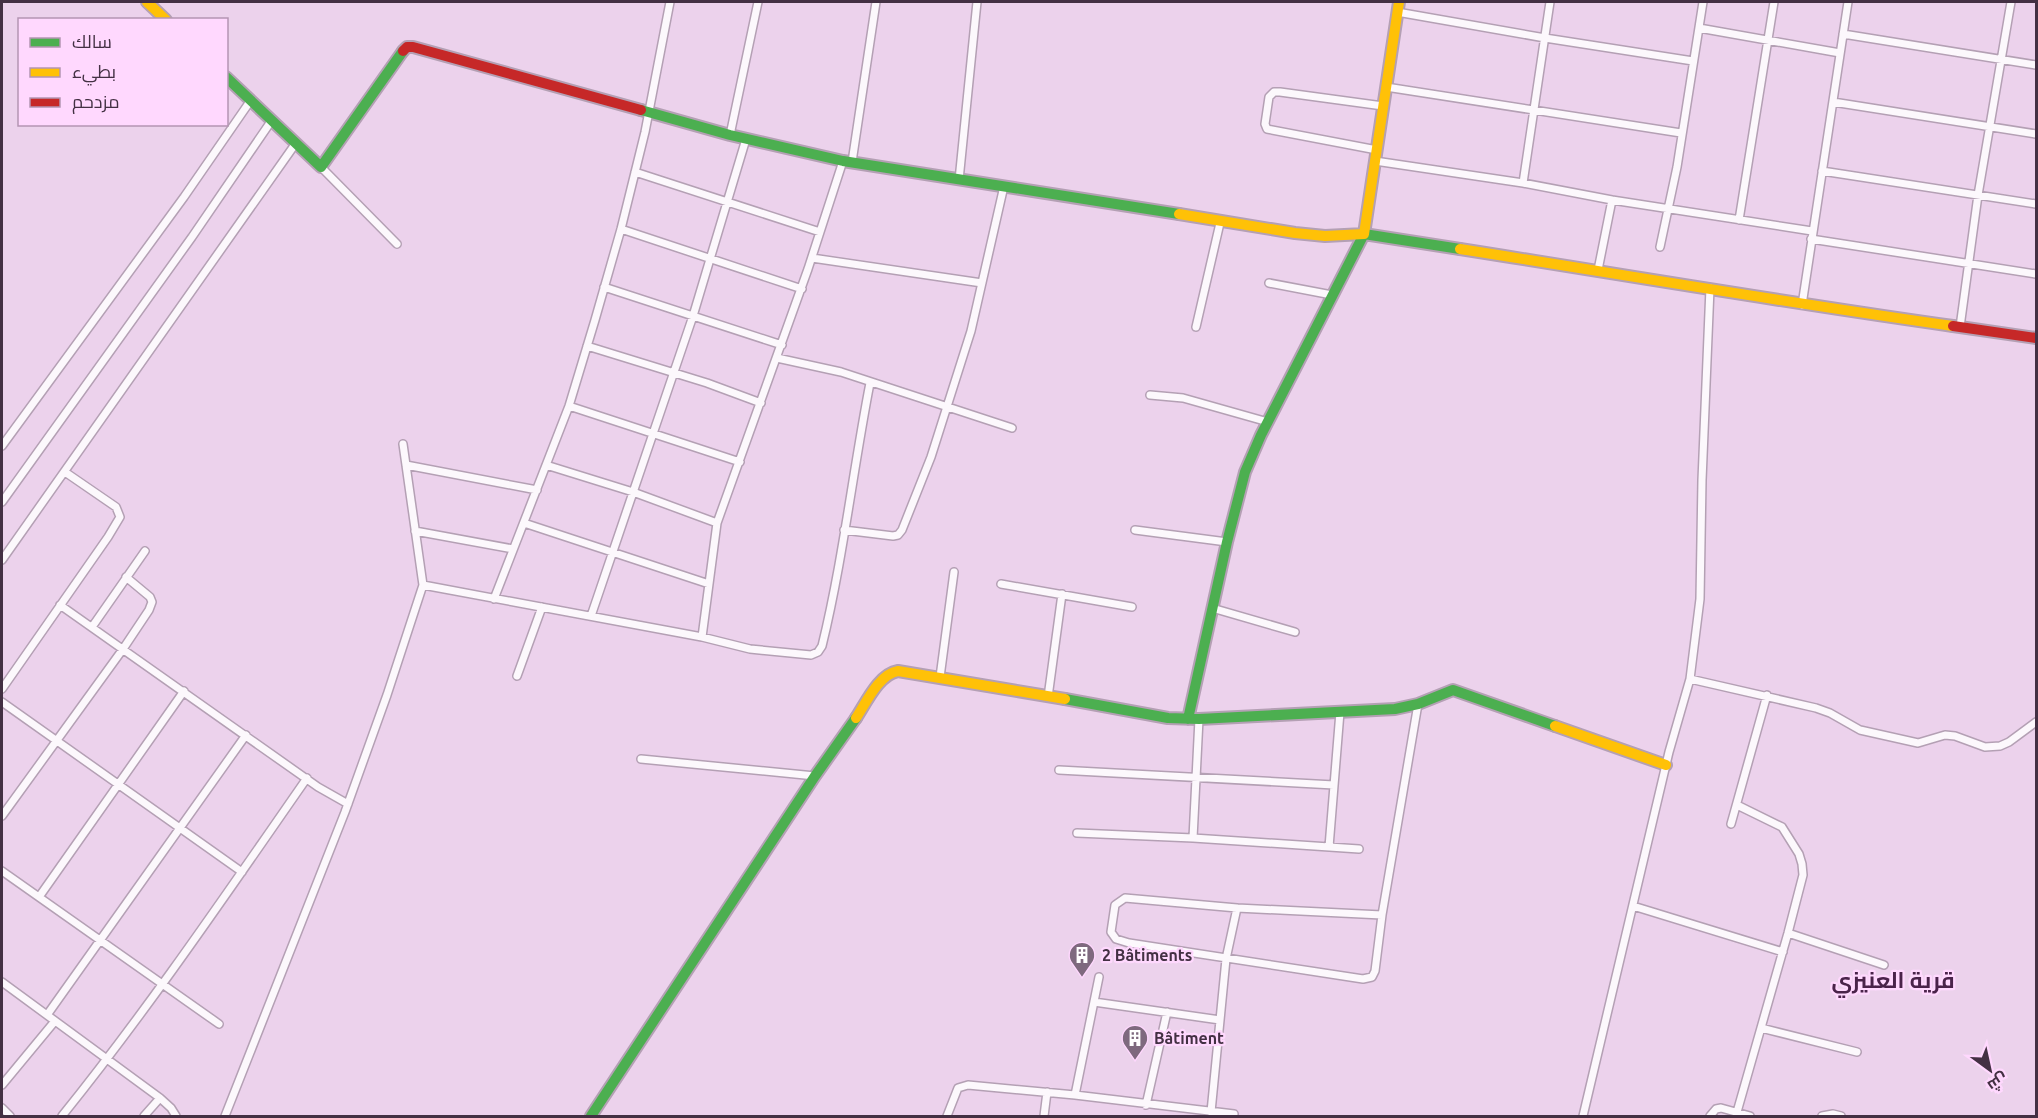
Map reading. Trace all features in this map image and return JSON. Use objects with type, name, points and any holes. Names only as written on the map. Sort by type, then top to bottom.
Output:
[{"type":"street","points":[[147,2],[164,18]]},
{"type":"street","points":[[494,599],[569,406],[587,346],[635,172],[649,113],[670,2]]},
{"type":"street","points":[[730,135],[758,2]]},
{"type":"street","points":[[702,637],[717,523],[847,162],[876,2]]},
{"type":"street","points":[[959,180],[977,2]]},
{"type":"street","points":[[1523,183],[1550,2]]},
{"type":"street","points":[[1660,247],[1703,2]]},
{"type":"street","points":[[1739,220],[1774,2]]},
{"type":"street","points":[[1802,305],[1848,2]]},
{"type":"street","points":[[1960,327],[1978,195],[2011,2]]},
{"type":"street","points":[[1193,838],[1196,778],[1193,719],[1212,608],[1227,542],[1245,472],[1364,234],[1398,7],[1545,38],[1693,61]]},
{"type":"street","points":[[1699,28],[1840,53]]},
{"type":"street","points":[[1843,34],[2037,65]]},
{"type":"street","points":[[321,167],[403,51],[407,47],[413,47],[730,135],[847,162],[1087,199],[1220,223],[1311,236],[1364,234],[1710,288],[1802,305],[2037,338]]},
{"type":"street","points":[[228,79],[321,167],[397,244]]},
{"type":"street","points":[[1386,87],[1681,133]]},
{"type":"street","points":[[1383,106],[1274,92],[1269,97],[1265,124],[1268,129],[1376,155],[1612,200],[1739,220],[1811,235],[2037,274]]},
{"type":"street","points":[[2,446],[251,100]]},
{"type":"street","points":[[1833,102],[2037,134]]},
{"type":"street","points":[[2,502],[192,237],[272,120]]},
{"type":"street","points":[[591,616],[693,316],[746,139]]},
{"type":"street","points":[[2,560],[296,143]]},
{"type":"street","points":[[1822,171],[2037,204]]},
{"type":"street","points":[[635,172],[820,232]]},
{"type":"street","points":[[844,530],[898,535],[902,530],[931,457],[971,331],[1004,186]]},
{"type":"street","points":[[1598,270],[1612,200]]},
{"type":"street","points":[[1196,327],[1220,223]]},
{"type":"street","points":[[621,229],[802,289]]},
{"type":"street","points":[[812,258],[982,283]]},
{"type":"street","points":[[1269,283],[1332,295]]},
{"type":"street","points":[[604,287],[782,345]]},
{"type":"street","points":[[1583,1116],[1666,765],[1690,679],[1700,599],[1702,480],[1710,288]]},
{"type":"street","points":[[587,346],[707,383],[761,403]]},
{"type":"street","points":[[777,358],[841,372],[1012,428]]},
{"type":"street","points":[[423,585],[702,637],[750,650],[811,655],[818,652],[825,635],[870,383]]},
{"type":"street","points":[[1150,395],[1183,399],[1268,422]]},
{"type":"street","points":[[569,406],[740,462]]},
{"type":"street","points":[[225,1116],[348,804],[423,585],[403,444]]},
{"type":"street","points":[[406,465],[537,490]]},
{"type":"street","points":[[546,465],[633,492],[717,523]]},
{"type":"street","points":[[2,689],[120,517],[116,507],[65,472]]},
{"type":"street","points":[[524,523],[709,584]]},
{"type":"street","points":[[1135,530],[1227,542]]},
{"type":"street","points":[[415,531],[513,549]]},
{"type":"street","points":[[92,627],[145,551]]},
{"type":"street","points":[[940,677],[954,572]]},
{"type":"street","points":[[2,816],[149,610],[152,602],[150,597],[126,578]]},
{"type":"street","points":[[1001,584],[1132,607]]},
{"type":"street","points":[[1048,697],[1062,594]]},
{"type":"street","points":[[60,605],[307,778],[348,804]]},
{"type":"street","points":[[517,676],[542,607]]},
{"type":"street","points":[[1212,608],[1295,632]]},
{"type":"street","points":[[591,1116],[815,776],[886,676],[892,672],[940,677],[1168,718],[1193,719],[1395,709],[1418,704],[1453,690],[1666,765]]},
{"type":"street","points":[[1690,679],[1767,695],[1830,713],[1860,730],[1918,742],[1945,735],[1955,736],[1985,747],[2000,746],[2037,722]]},
{"type":"street","points":[[39,897],[184,691]]},
{"type":"street","points":[[1731,824],[1767,695]]},
{"type":"street","points":[[2,702],[242,872]]},
{"type":"street","points":[[1382,915],[1237,908],[1125,898],[1115,904],[1111,932],[1116,939],[1129,943],[1368,979],[1372,977],[1375,972],[1382,915],[1418,704]]},
{"type":"street","points":[[1329,847],[1340,712]]},
{"type":"street","points":[[47,1015],[246,735]]},
{"type":"street","points":[[641,759],[815,776]]},
{"type":"street","points":[[1059,770],[1334,785]]},
{"type":"street","points":[[62,1116],[108,1059],[162,985],[307,778]]},
{"type":"street","points":[[1737,805],[1782,827],[1799,854],[1803,875],[1737,1112]]},
{"type":"street","points":[[1077,833],[1359,849]]},
{"type":"street","points":[[2,871],[219,1024]]},
{"type":"street","points":[[1633,906],[1783,952]]},
{"type":"street","points":[[1211,1112],[1226,959],[1237,908]]},
{"type":"street","points":[[1788,933],[1884,965]]},
{"type":"street","points":[[1075,1095],[1099,977]]},
{"type":"street","points":[[2,982],[160,1098],[176,1116]]},
{"type":"street","points":[[1094,1002],[1220,1020]]},
{"type":"street","points":[[1146,1105],[1167,1012]]},
{"type":"street","points":[[2,1085],[55,1021]]},
{"type":"street","points":[[1761,1028],[1857,1052]]},
{"type":"street","points":[[947,1116],[958,1088],[968,1085],[1234,1114]]},
{"type":"street","points":[[1044,1116],[1047,1092]]},
{"type":"street","points":[[144,1116],[160,1098]]},
{"type":"street","points":[[2,1108],[10,1116]]},
{"type":"street","points":[[1710,1116],[1716,1109],[1750,1116]]},
{"type":"street","points":[[1822,1116],[1833,1114],[1841,1116]]},
{"type":"traffic: fast","points":[[228,79],[321,167],[403,51]]},
{"type":"traffic: fast","points":[[641,110],[730,135],[843,161],[1179,214]]},
{"type":"traffic: fast","points":[[1188,719],[1245,472],[1261,435],[1364,234],[1460,249]]},
{"type":"traffic: fast","points":[[1065,699],[1168,718],[1199,719],[1395,709],[1418,704],[1453,690],[1555,726]]},
{"type":"traffic: fast","points":[[591,1116],[815,776],[856,718]]},
{"type":"traffic: slow","points":[[147,2],[164,18]]},
{"type":"traffic: slow","points":[[1179,214],[1295,233],[1325,236],[1364,234],[1399,2]]},
{"type":"traffic: slow","points":[[1460,249],[1953,326]]},
{"type":"traffic: slow","points":[[856,718],[879,683],[891,673],[898,671],[1065,699]]},
{"type":"traffic: slow","points":[[1555,726],[1666,765]]},
{"type":"traffic: jam","points":[[403,51],[407,47],[413,47],[641,110]]},
{"type":"traffic: jam","points":[[1953,326],[2036,338]]},
{"type":"place","name":"2 Bâtiments","points":[[1082,978]]},
{"type":"place","name":"Bâtiment","points":[[1135,1061]]},
{"type":"district","name":"قرية العنيزي","points":[[1893,980]]}]
